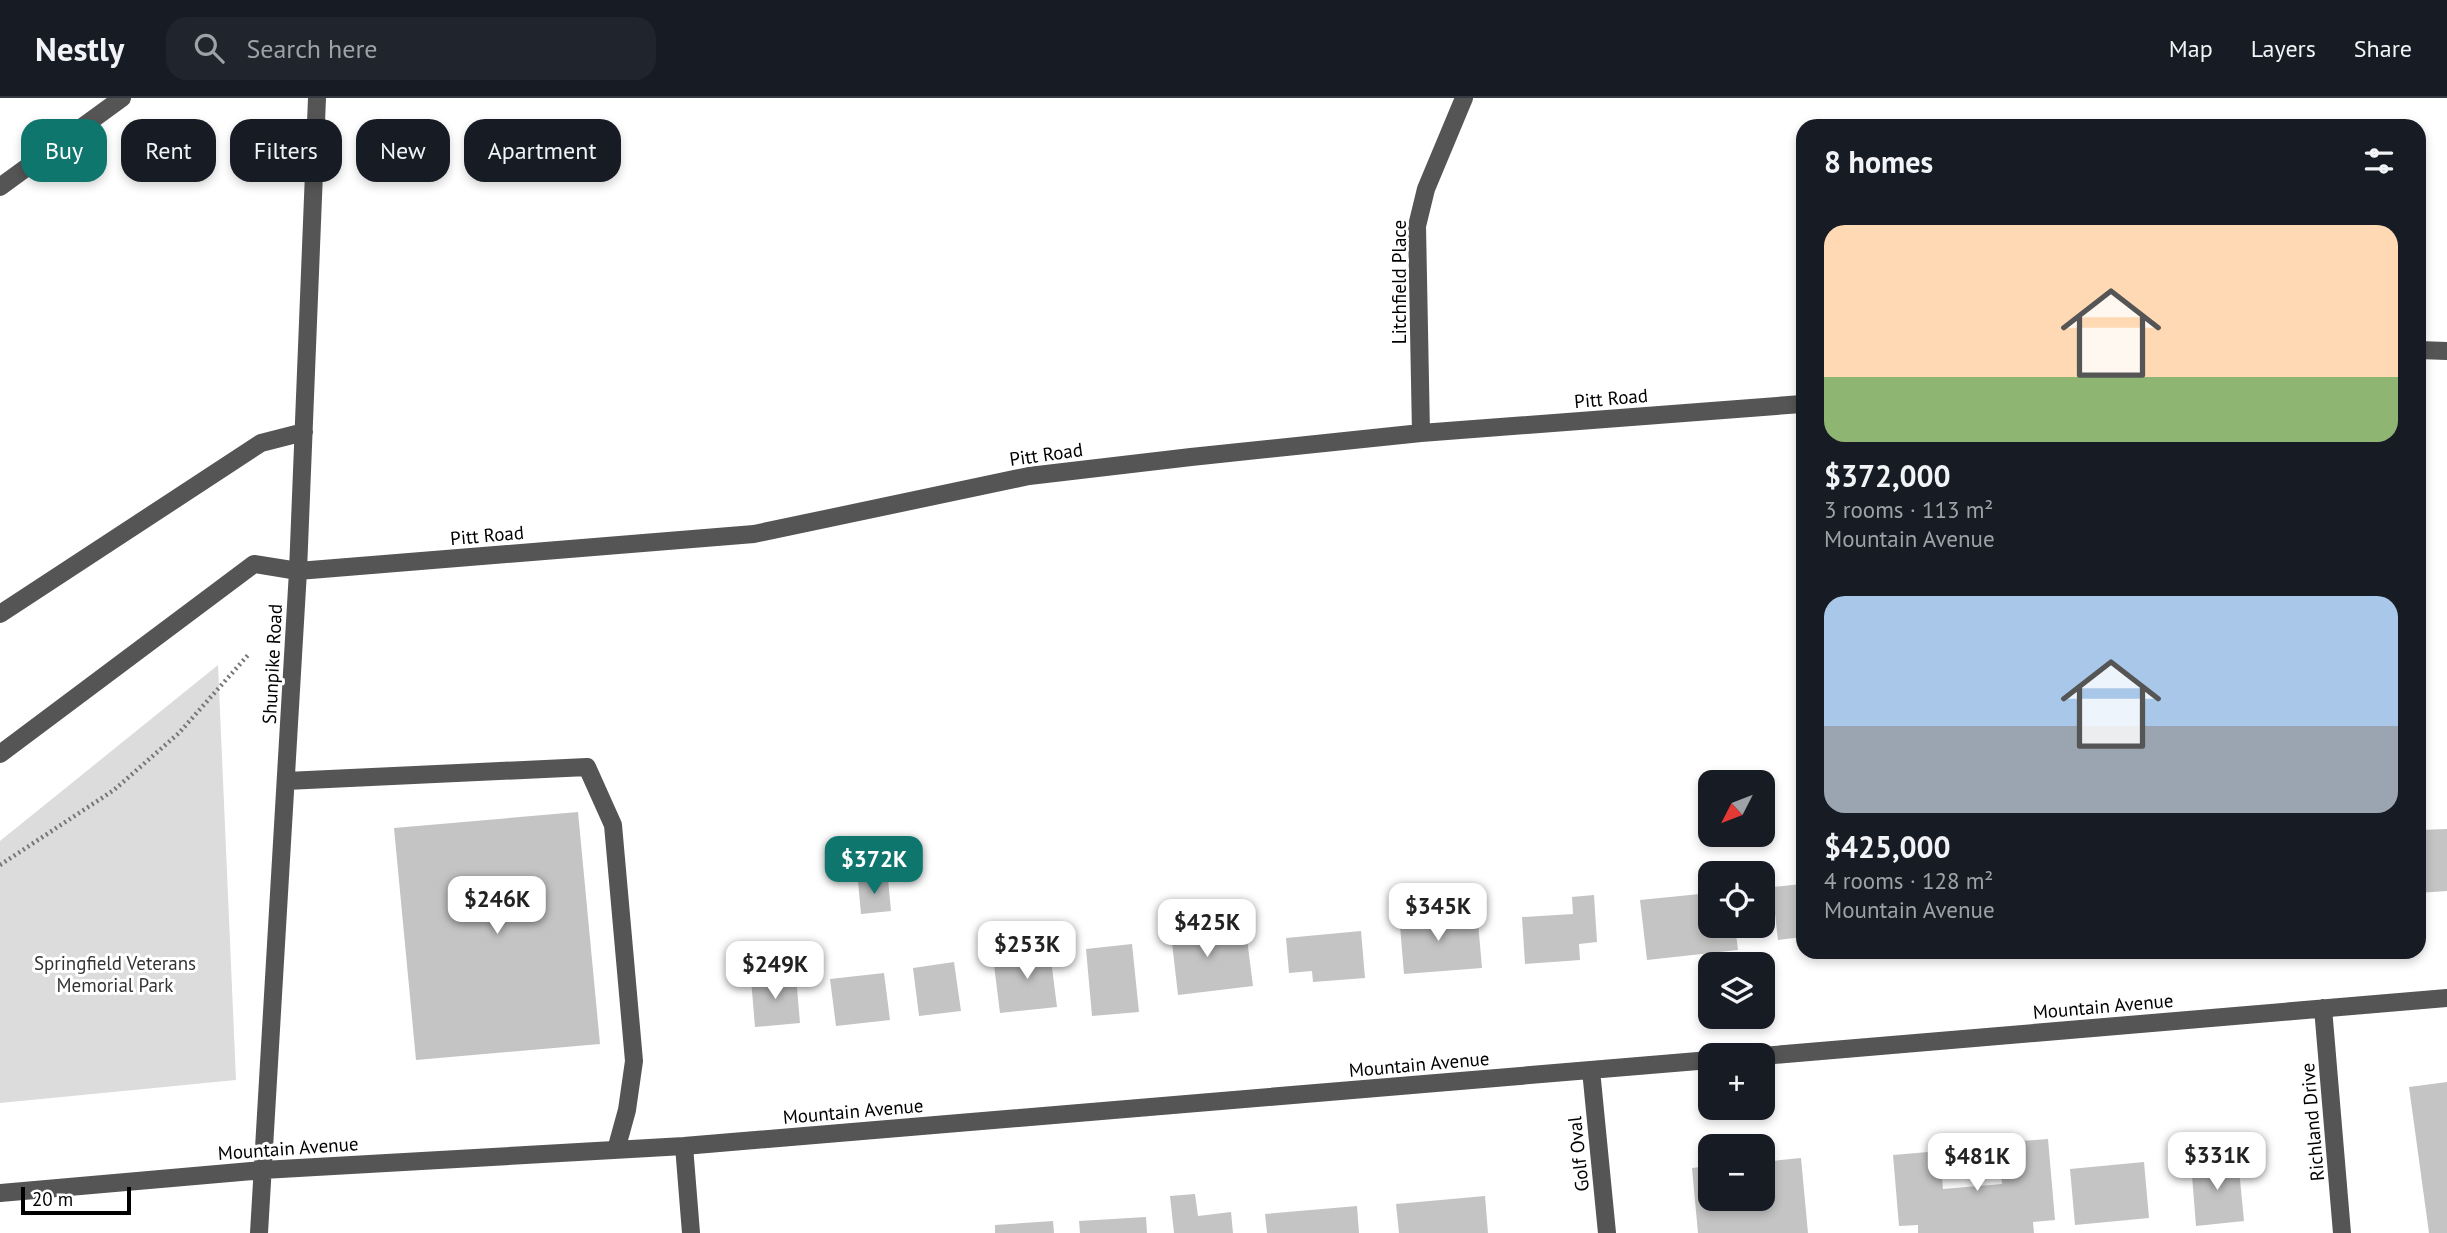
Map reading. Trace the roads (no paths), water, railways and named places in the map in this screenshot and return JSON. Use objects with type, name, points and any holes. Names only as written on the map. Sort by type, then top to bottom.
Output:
[{"type":"street","points":[[0,187],[121,98]]},
{"type":"street","name":"Shunpike Road","points":[[259,1233],[299,571],[317,98]]},
{"type":"street","name":"Litchfield Place","points":[[1421,433],[1417,226],[1426,189],[1464,98]]},
{"type":"street","points":[[2426,350],[2447,351]]},
{"type":"street","name":"Pitt Road","points":[[0,754],[254,564],[299,571],[754,534],[1029,476],[1421,433],[1796,404]]},
{"type":"street","points":[[0,614],[261,443],[304,432]]},
{"type":"street","points":[[286,782],[587,767],[613,825],[634,1061],[616,1150]]},
{"type":"street","name":"Mountain Avenue","points":[[1775,1055],[2447,998]]},
{"type":"street","name":"Richland Drive","points":[[2323,1008],[2342,1233]]},
{"type":"street","name":"Mountain Avenue","points":[[0,1193],[262,1170],[684,1146],[1698,1061]]},
{"type":"street","name":"Golf Oval","points":[[1591,1070],[1607,1233]]},
{"type":"street","points":[[684,1146],[691,1233]]},
{"type":"park label","name":"Springfield Veterans Memorial Park","points":[[115,974]]}]
